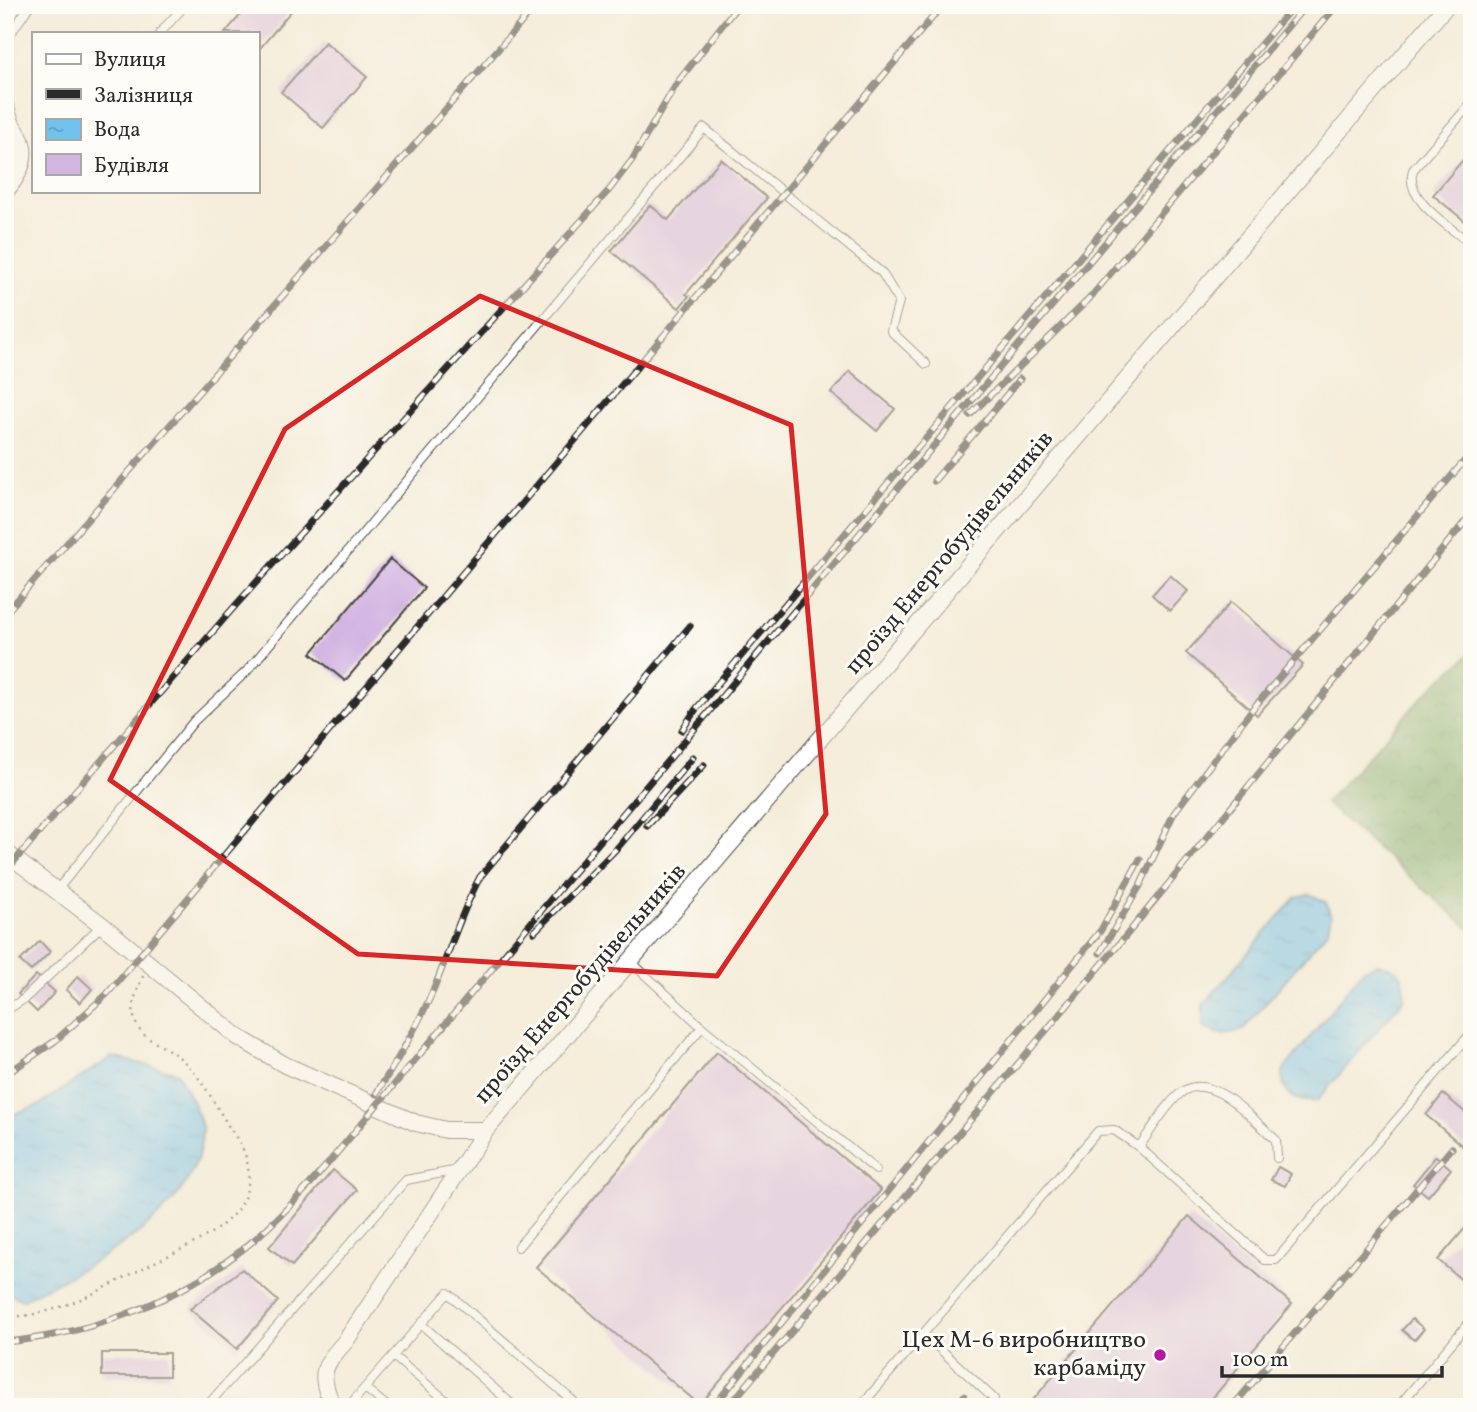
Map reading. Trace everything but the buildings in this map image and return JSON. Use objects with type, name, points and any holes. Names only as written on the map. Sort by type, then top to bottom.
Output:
[{"type":"street","name":"проїзд Енергобудівельників","points":[[333,1407],[323,1376],[325,1363],[345,1342],[486,1130],[1447,5]]},
{"type":"street","points":[[5,117],[19,131],[27,163],[5,192]]},
{"type":"street","name":"проїзд Енергобудівельників","points":[[5,852],[102,925],[238,1037],[285,1065],[416,1123],[446,1130],[486,1130]]},
{"type":"lane","points":[[5,42],[30,5]]},
{"type":"lane","points":[[161,32],[185,5]]},
{"type":"lane","points":[[5,94],[19,131]]},
{"type":"lane","points":[[1472,102],[1413,170],[1410,180],[1412,190],[1421,201],[1472,245]]},
{"type":"lane","points":[[57,890],[194,721],[247,671],[704,128],[882,273],[899,301],[891,331],[926,364]]},
{"type":"lane","points":[[5,1011],[24,999],[102,925]]},
{"type":"lane","points":[[631,962],[702,1027],[876,1170]]},
{"type":"lane","points":[[518,1247],[702,1027]]},
{"type":"lane","points":[[860,1407],[1098,1131],[1114,1130],[1139,1147],[1265,1260],[1276,1260],[1472,1032]]},
{"type":"lane","points":[[1139,1147],[1182,1092],[1198,1086],[1216,1089],[1276,1140],[1277,1157]]},
{"type":"lane","points":[[206,1407],[406,1180],[457,1171]]},
{"type":"lane","points":[[348,1407],[448,1293],[580,1407]]},
{"type":"lane","points":[[1398,1407],[1472,1319]]},
{"type":"lane","points":[[421,1324],[515,1407]]},
{"type":"lane","points":[[924,1334],[995,1399],[993,1407]]},
{"type":"lane","points":[[393,1356],[454,1407]]},
{"type":"lane","points":[[365,1388],[388,1407]]},
{"type":"path","points":[[5,1317],[29,1317],[75,1302],[211,1235],[233,1217],[247,1194],[245,1153],[195,1072],[177,1055],[142,1035],[134,1017],[134,998],[148,963]]},
{"type":"highlighted area","points":[[480,296],[791,425],[826,814],[717,976],[358,954],[110,780],[285,429]]},
{"type":"green space","points":[[1472,652],[1472,931],[1325,803],[1424,695]]},
{"type":"water","points":[[1309,894],[1326,902],[1331,916],[1328,930],[1243,1030],[1222,1034],[1203,1026],[1203,1005],[1296,897]]},
{"type":"water","points":[[1377,964],[1397,970],[1403,978],[1404,999],[1317,1101],[1302,1100],[1291,1095],[1284,1086],[1283,1071],[1364,969]]},
{"type":"water","points":[[112,1057],[177,1072],[201,1125],[197,1161],[182,1188],[161,1213],[136,1235],[107,1254],[22,1300],[5,1291],[5,1117],[37,1106]]},
{"type":"railway","points":[[5,872],[235,606],[610,189],[632,160],[677,83],[738,5]]},
{"type":"railway","points":[[5,1075],[55,1041],[107,994],[943,5]]},
{"type":"railway","points":[[5,1342],[39,1338],[105,1322],[169,1296],[227,1261],[287,1209],[1306,5]]},
{"type":"railway","points":[[970,415],[1089,299],[1337,5]]},
{"type":"railway","points":[[682,730],[696,709],[1289,11]]},
{"type":"railway","points":[[5,614],[527,16]]},
{"type":"railway","points":[[934,481],[1020,379]]},
{"type":"railway","points":[[1100,953],[1140,886],[1174,813],[1250,712],[1472,452]]},
{"type":"railway","points":[[728,1407],[1120,943],[1472,513]]},
{"type":"railway","points":[[376,1094],[427,1004],[466,905],[480,877],[690,626]]},
{"type":"railway","points":[[534,932],[619,846],[693,757]]},
{"type":"railway","points":[[647,826],[704,765]]},
{"type":"railway","points":[[713,1407],[1101,930],[1140,859]]},
{"type":"railway","points":[[1232,1407],[1452,1148]]},
{"type":"railway","points":[[955,1407],[964,1396]]},
{"type":"railway","points":[[5,1406],[13,1407]]},
{"type":"place","name":"Цех М-6 виробництво карбаміду","points":[[1160,1355]]}]
